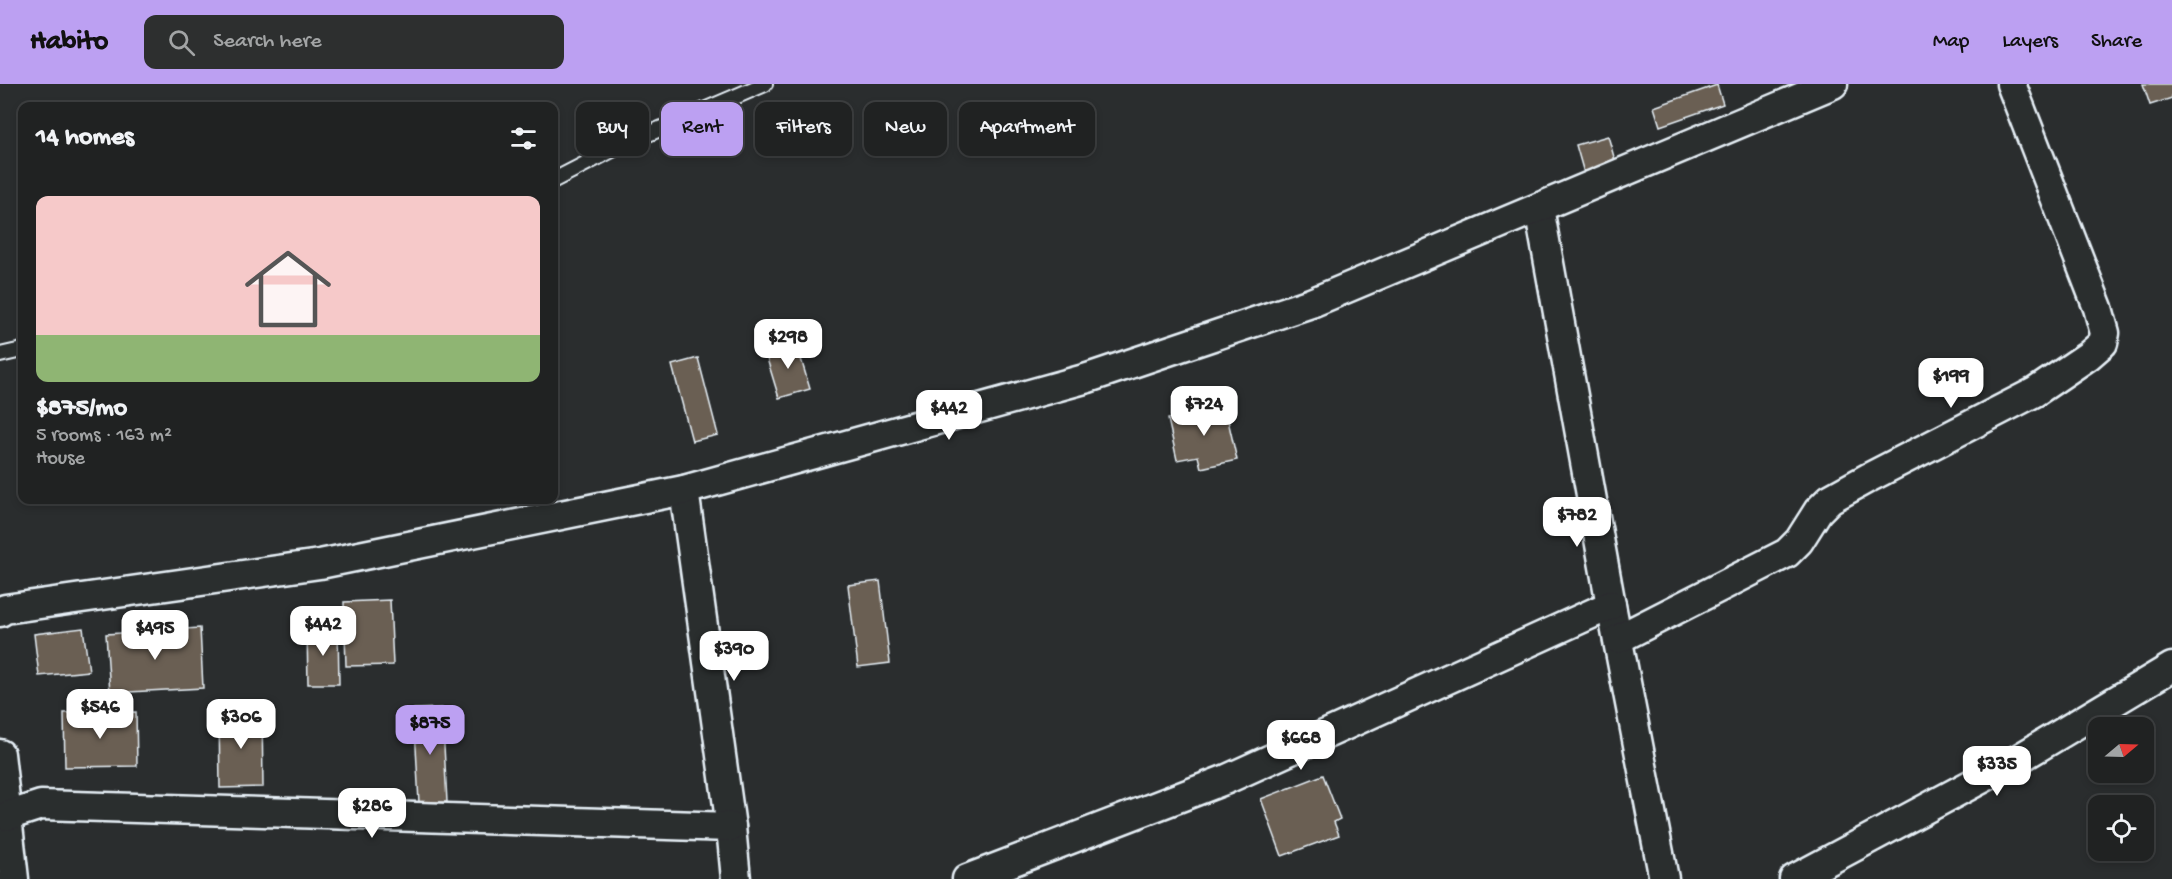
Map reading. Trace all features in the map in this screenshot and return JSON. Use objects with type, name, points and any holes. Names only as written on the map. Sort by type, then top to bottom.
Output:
[{"type":"street","points":[[0,612],[5,609],[320,564],[684,490],[1100,374],[1311,303],[1833,84]]},
{"type":"street","points":[[1618,639],[1787,553],[1799,541],[1818,511],[1830,499],[2035,392],[2103,343],[2105,333],[2098,308],[2011,84]]},
{"type":"street","points":[[1539,208],[1611,605],[1664,879]]},
{"type":"street","points":[[684,490],[731,827],[736,879]]},
{"type":"street","points":[[968,879],[1227,779],[1611,605]]},
{"type":"street","points":[[1794,879],[2015,761],[2172,667]]},
{"type":"street","points":[[0,754],[14,879]]},
{"type":"street","points":[[7,816],[41,804],[731,827]]},
{"type":"lane","points":[[558,178],[620,146],[765,84]]},
{"type":"lane","points":[[0,355],[18,351]]},
{"type":"building","points":[[2143,84],[2172,84],[2172,98],[2150,105]]},
{"type":"building","points":[[1717,85],[1723,104],[1660,126],[1654,107]]},
{"type":"building","points":[[1608,136],[1616,164],[1584,173],[1576,145]]},
{"type":"building","points":[[796,342],[810,389],[779,398],[765,352]]},
{"type":"building","points":[[698,358],[718,435],[692,441],[672,365]]},
{"type":"building","points":[[1225,407],[1237,460],[1201,468],[1198,456],[1177,460],[1168,419]]},
{"type":"building","points":[[880,581],[890,663],[858,667],[848,585]]},
{"type":"building","points":[[390,600],[393,665],[346,666],[344,602]]},
{"type":"building","points":[[83,628],[89,671],[39,676],[34,634]]},
{"type":"building","points":[[200,628],[203,688],[110,693],[106,634]]},
{"type":"building","points":[[338,629],[339,684],[308,684],[307,630]]},
{"type":"building","points":[[442,708],[447,802],[419,803],[414,709]]},
{"type":"building","points":[[136,712],[137,766],[65,767],[64,713]]},
{"type":"building","points":[[219,712],[262,712],[263,787],[220,788]]},
{"type":"building","points":[[1323,775],[1340,819],[1334,822],[1339,835],[1282,856],[1261,799]]}]
